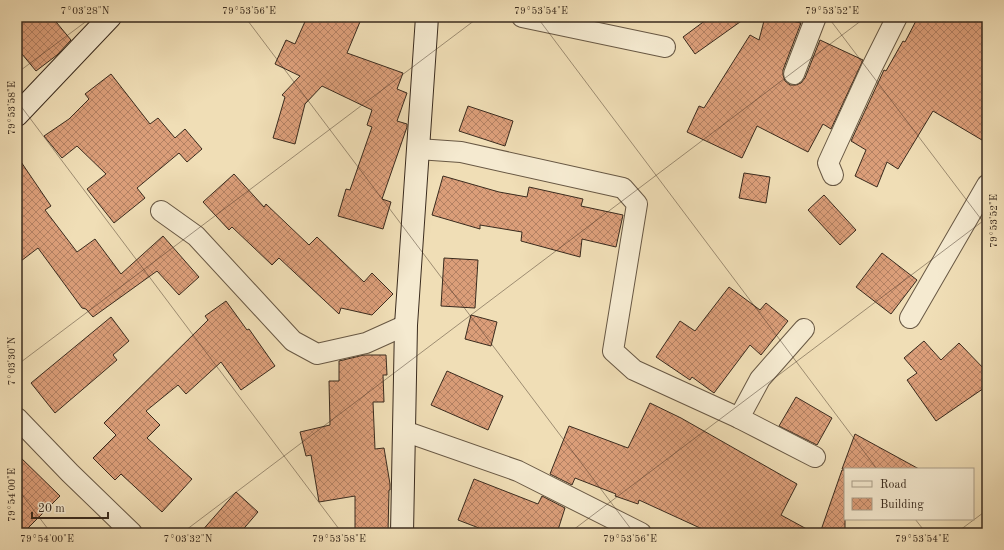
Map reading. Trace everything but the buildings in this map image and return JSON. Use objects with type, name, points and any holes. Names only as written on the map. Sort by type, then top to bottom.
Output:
[{"type":"street","points":[[17,115],[110,17]]},
{"type":"street","points":[[402,533],[406,326],[427,17]]},
{"type":"street","points":[[522,17],[558,21],[665,47]]},
{"type":"street","points":[[794,74],[816,17]]},
{"type":"street","points":[[833,176],[828,163],[872,66],[897,17]]},
{"type":"street","points":[[418,149],[461,152],[624,188],[637,204],[612,351],[634,370],[739,418],[815,457]]},
{"type":"street","points":[[910,318],[987,185]]},
{"type":"street","points":[[161,211],[196,236],[293,341],[317,354],[366,343],[406,326]]},
{"type":"street","points":[[739,418],[760,379],[804,328]]},
{"type":"street","points":[[17,418],[70,473],[132,533]]},
{"type":"street","points":[[404,431],[518,471],[641,533]]}]
